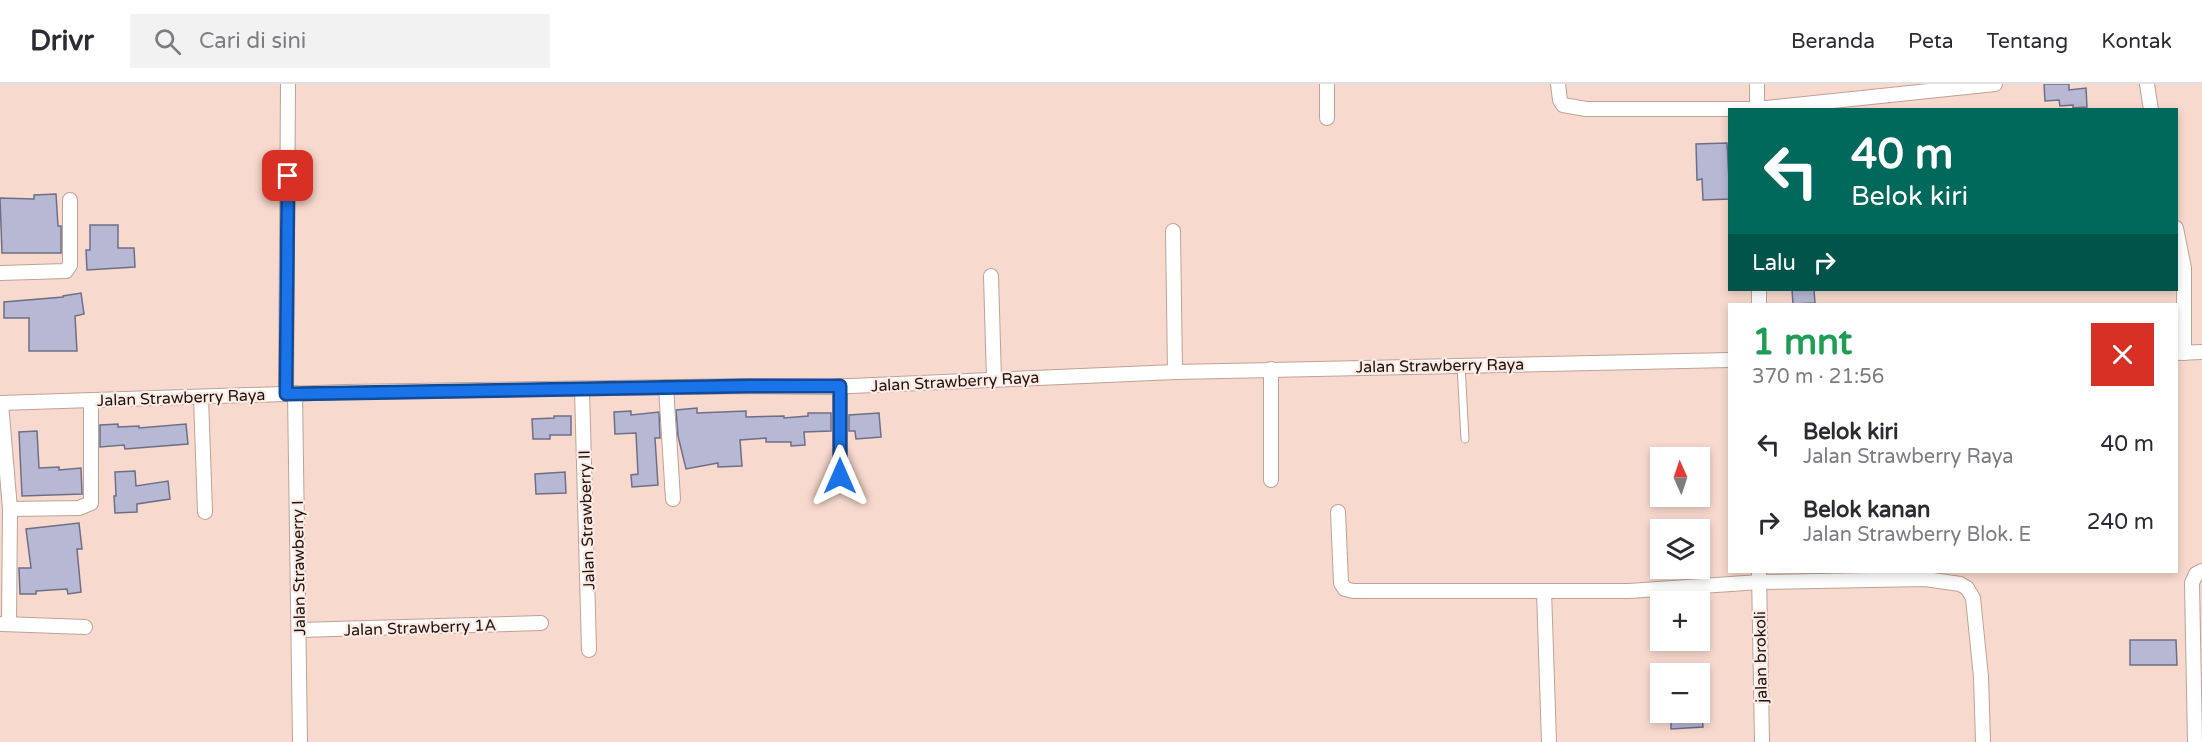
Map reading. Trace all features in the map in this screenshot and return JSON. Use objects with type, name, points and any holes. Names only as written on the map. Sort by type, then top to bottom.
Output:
[{"type":"street","name":"Jalan Strawberry I","points":[[288,84],[291,393],[299,630],[300,742]]},
{"type":"street","points":[[1327,84],[1328,118]]},
{"type":"street","points":[[1558,84],[1560,100],[1563,105],[1571,108],[1728,109]]},
{"type":"street","points":[[1757,84],[1757,108]]},
{"type":"street","points":[[1767,108],[1995,84]]},
{"type":"street","points":[[2147,84],[2151,108]]},
{"type":"street","points":[[0,273],[66,271],[70,266],[70,200]]},
{"type":"street","points":[[1173,231],[1175,372]]},
{"type":"street","points":[[2178,238],[2184,268],[2180,353],[2202,352]]},
{"type":"street","points":[[992,276],[994,380]]},
{"type":"street","name":"Jalan Strawberry Raya","points":[[0,403],[291,393],[840,386],[1271,369],[1728,360]]},
{"type":"street","points":[[1271,369],[1272,480]]},
{"type":"street","points":[[840,386],[840,476]]},
{"type":"street","points":[[666,387],[673,499]]},
{"type":"street","name":"Jalan Strawberry II","points":[[582,389],[589,650]]},
{"type":"street","points":[[201,397],[205,512]]},
{"type":"street","points":[[10,509],[79,507],[91,503],[91,400]]},
{"type":"street","points":[[0,403],[10,509],[4,624],[85,627]]},
{"type":"street","points":[[1338,512],[1341,583],[1345,589],[1353,591],[1629,591],[1759,577],[1946,580],[1967,588],[1973,598],[1981,677],[1983,742]]},
{"type":"street","points":[[2194,742],[2192,583],[2196,574],[2202,571]]},
{"type":"street","name":"jalan brokoli","points":[[1759,577],[1762,742]]},
{"type":"street","points":[[1544,591],[1549,742]]},
{"type":"street","name":"Jalan Strawberry 1A","points":[[299,630],[541,624]]},
{"type":"lane","points":[[1461,365],[1465,439]]},
{"type":"building","points":[[2044,84],[2069,84],[2069,90],[2086,88],[2087,107],[2060,106],[2059,100],[2045,101]]},
{"type":"building","points":[[1727,143],[1728,199],[1703,200],[1702,179],[1697,180],[1696,144]]},
{"type":"building","points":[[56,194],[58,226],[61,226],[61,253],[2,253],[0,198],[34,199],[34,195]]},
{"type":"building","points":[[90,225],[118,225],[118,248],[134,248],[135,267],[87,270],[86,250],[90,250]]},
{"type":"building","points":[[1792,291],[1814,291],[1815,303],[1793,303]]},
{"type":"building","points":[[81,293],[84,314],[75,316],[77,351],[29,351],[29,318],[4,318],[4,302],[63,297]]},
{"type":"building","points":[[697,408],[697,413],[746,411],[746,417],[784,416],[784,418],[808,416],[808,413],[831,413],[831,431],[804,432],[805,445],[791,446],[791,442],[766,442],[766,438],[740,440],[742,466],[718,467],[718,463],[686,469],[678,436],[676,410]]},
{"type":"building","points":[[631,411],[631,415],[659,412],[660,438],[655,438],[658,485],[632,487],[631,475],[638,474],[636,433],[615,434],[614,412]]},
{"type":"building","points":[[879,413],[881,437],[856,439],[855,431],[849,431],[849,415]]},
{"type":"building","points":[[554,416],[571,416],[571,435],[550,435],[550,439],[533,439],[532,419],[554,418]]},
{"type":"building","points":[[118,424],[118,427],[139,426],[139,428],[186,424],[188,444],[125,449],[124,445],[100,447],[100,425]]},
{"type":"building","points":[[37,431],[39,468],[59,467],[59,470],[81,468],[82,494],[22,496],[19,432]]},
{"type":"building","points":[[135,471],[136,486],[168,481],[170,499],[137,504],[137,512],[115,513],[115,472]]},
{"type":"building","points":[[565,472],[566,493],[536,494],[535,474]]},
{"type":"building","points":[[79,523],[82,549],[77,549],[81,592],[68,594],[67,589],[20,594],[19,568],[31,568],[26,529]]},
{"type":"building","points":[[2130,640],[2176,640],[2177,665],[2130,665]]},
{"type":"building","points":[[1671,723],[1703,723],[1703,727],[1671,729]]},
{"type":"route","points":[[288,176],[286,394],[840,386],[840,476]]}]
